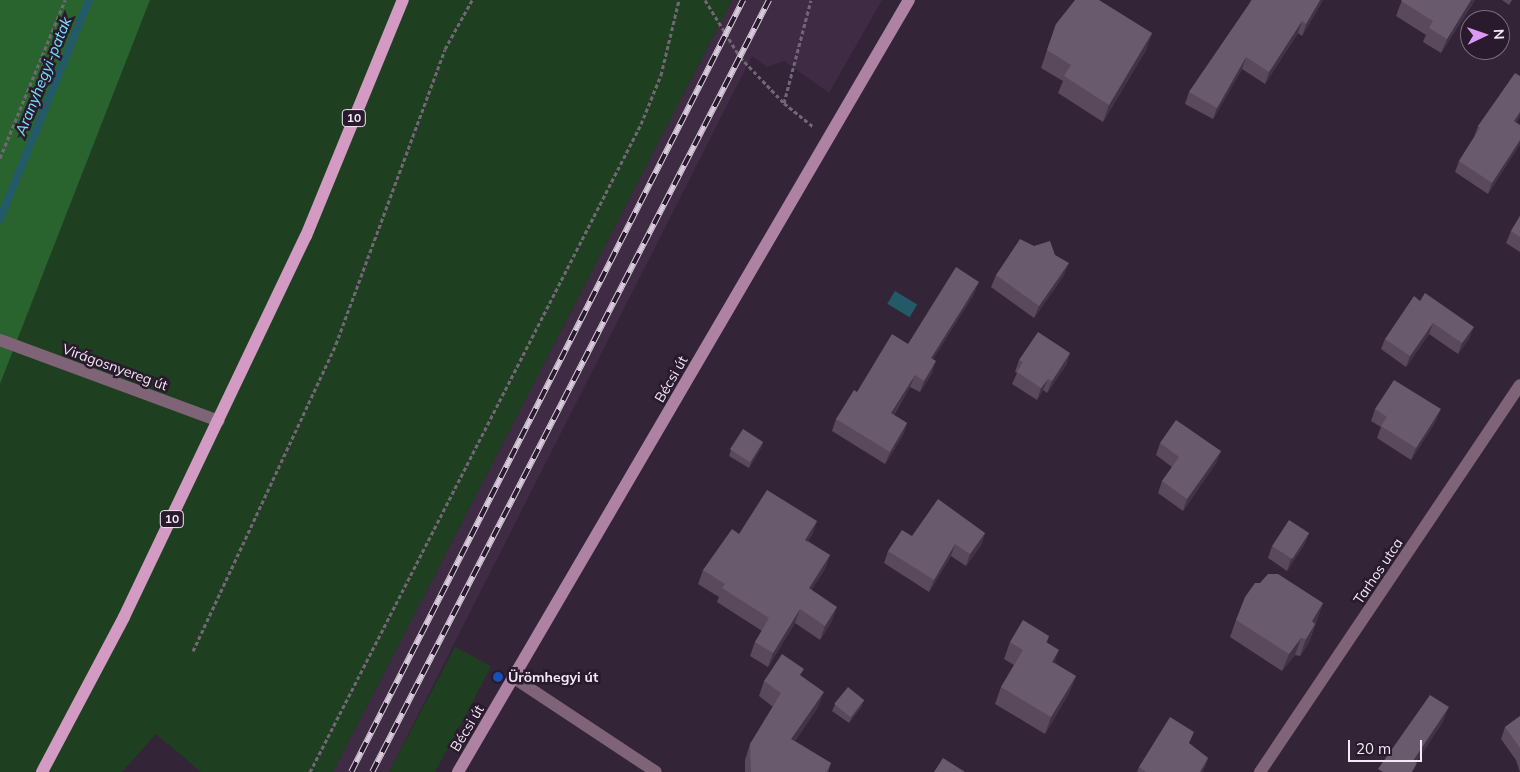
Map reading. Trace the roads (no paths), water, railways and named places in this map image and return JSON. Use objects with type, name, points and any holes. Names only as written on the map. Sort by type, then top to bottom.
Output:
[{"type":"main road","name":"10","points":[[42,772],[124,616],[306,236],[403,0]]},
{"type":"street","name":"Bécsi út","points":[[458,772],[909,0]]},
{"type":"street","name":"Virágosnyereg út","points":[[2,341],[219,421]]},
{"type":"street","name":"Tarhos utca","points":[[1260,772],[1520,385]]},
{"type":"street","points":[[514,678],[656,772]]},
{"type":"water","points":[[895,291],[917,304],[910,317],[887,304]]},
{"type":"waterway","name":"Aranyhegyi-patak","points":[[0,219],[89,0]]},
{"type":"railway","points":[[351,772],[743,0]]},
{"type":"railway","points":[[372,772],[769,0]]},
{"type":"place","name":"Ürömhegyi út","points":[[498,677]]}]
